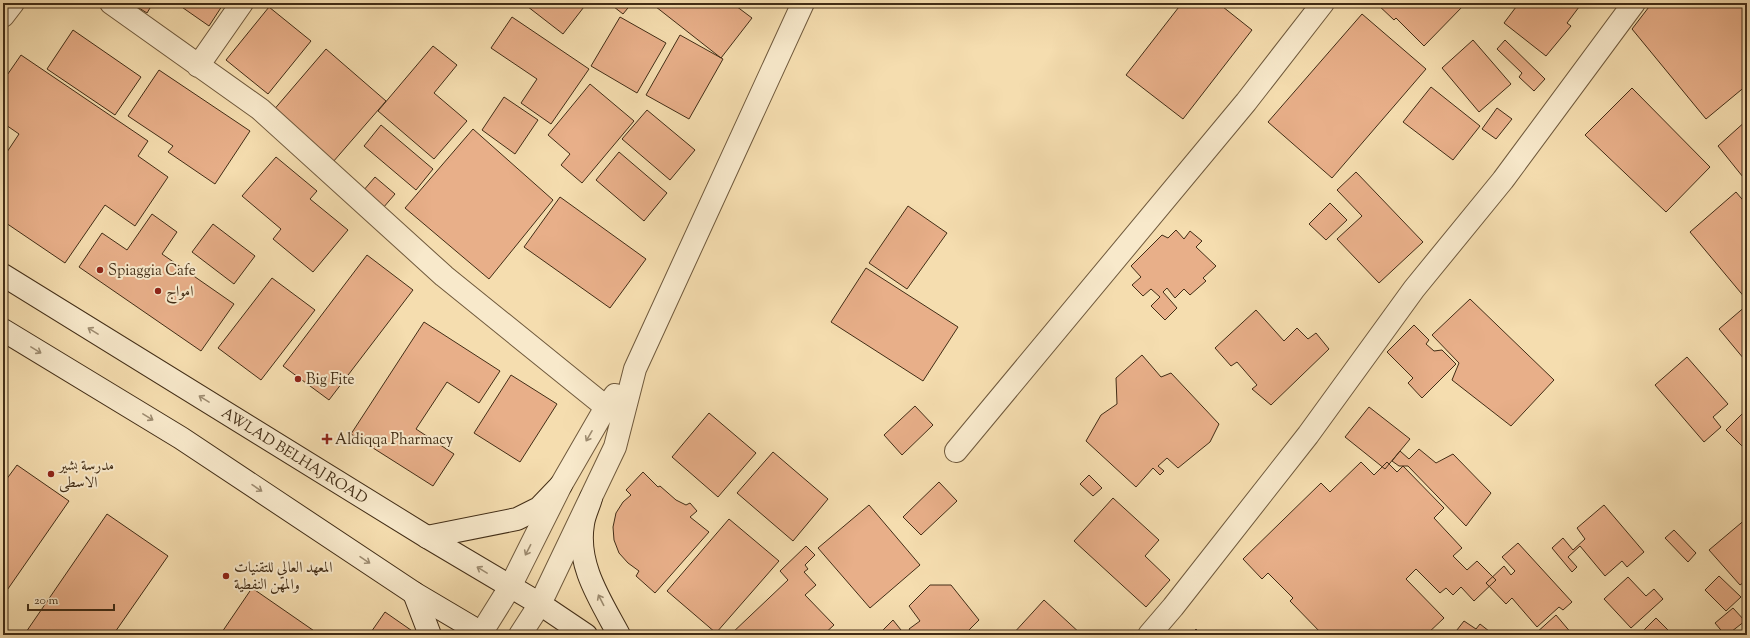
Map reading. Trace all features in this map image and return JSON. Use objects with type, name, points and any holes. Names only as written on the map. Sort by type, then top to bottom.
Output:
[{"type":"street","points":[[3,16],[13,3]]},
{"type":"street","points":[[110,3],[260,109],[444,276],[606,407]]},
{"type":"street","points":[[198,66],[242,3]]},
{"type":"street","points":[[520,635],[540,604],[615,447],[635,369],[803,3]]},
{"type":"street","points":[[956,451],[1246,102],[1322,3]]},
{"type":"street","points":[[1149,635],[1173,607],[1308,435],[1414,289],[1504,180],[1634,3]]},
{"type":"street","name":"AWLAD BELHAJ ROAD","points":[[3,276],[426,536],[540,604],[586,635]]},
{"type":"street","points":[[3,330],[181,438],[414,593],[482,634],[510,587],[561,485],[606,407],[635,369]]},
{"type":"street","points":[[426,536],[517,519],[539,508],[561,485]]},
{"type":"street","points":[[591,498],[583,525],[584,562],[590,579],[619,635]]},
{"type":"street","points":[[414,593],[430,635]]},
{"type":"building","points":[[131,3],[153,3],[147,13]]},
{"type":"building","points":[[176,3],[224,3],[209,26]]},
{"type":"building","points":[[523,3],[587,3],[563,34]]},
{"type":"building","points":[[609,3],[632,3],[623,14]]},
{"type":"building","points":[[651,3],[732,3],[752,18],[721,58]]},
{"type":"building","points":[[1182,3],[1218,3],[1252,30],[1183,119],[1126,75]]},
{"type":"building","points":[[1376,3],[1463,3],[1464,5],[1424,46],[1396,18],[1394,20]]},
{"type":"building","points":[[1519,3],[1582,3],[1567,23],[1571,26],[1546,56],[1504,23]]},
{"type":"building","points":[[1652,3],[1747,3],[1747,85],[1706,119],[1632,29]]},
{"type":"building","points":[[269,7],[311,41],[268,94],[226,60]]},
{"type":"building","points":[[1362,14],[1426,69],[1332,178],[1268,122]]},
{"type":"building","points":[[512,17],[589,69],[551,124],[521,103],[537,79],[491,48]]},
{"type":"building","points":[[620,17],[666,43],[637,93],[591,66]]},
{"type":"building","points":[[73,30],[141,77],[115,115],[47,69]]},
{"type":"building","points":[[680,35],[723,59],[689,119],[646,95]]},
{"type":"building","points":[[1473,40],[1511,84],[1479,112],[1442,68]]},
{"type":"building","points":[[1505,40],[1545,79],[1534,91],[1519,77],[1522,73],[1497,49]]},
{"type":"building","points":[[433,46],[457,65],[434,93],[467,121],[434,159],[378,111]]},
{"type":"building","points":[[326,49],[386,101],[326,170],[266,119]]},
{"type":"building","points":[[21,55],[148,141],[138,156],[168,177],[135,226],[105,205],[65,263],[3,221],[3,158],[19,134],[3,123],[3,81]]},
{"type":"building","points":[[159,70],[250,131],[215,184],[168,152],[173,146],[128,116]]},
{"type":"building","points":[[590,84],[634,121],[582,183],[561,165],[570,154],[548,135]]},
{"type":"building","points":[[1431,87],[1480,126],[1453,160],[1403,122]]},
{"type":"building","points":[[1632,88],[1710,167],[1666,212],[1585,135]]},
{"type":"building","points":[[504,97],[538,120],[515,154],[482,130]]},
{"type":"building","points":[[1497,108],[1512,119],[1496,139],[1482,129]]},
{"type":"building","points":[[647,110],[695,150],[670,180],[622,139]]},
{"type":"building","points":[[1747,120],[1747,182],[1718,146]]},
{"type":"building","points":[[381,125],[433,169],[416,190],[364,146]]},
{"type":"building","points":[[473,129],[553,200],[489,279],[405,208]]},
{"type":"building","points":[[619,152],[667,193],[644,221],[596,180]]},
{"type":"building","points":[[276,157],[317,191],[310,199],[348,230],[313,272],[273,239],[281,229],[242,196]]},
{"type":"building","points":[[1356,172],[1423,242],[1379,283],[1337,239],[1362,216],[1337,190]]},
{"type":"building","points":[[375,177],[395,194],[377,215],[357,198]]},
{"type":"building","points":[[1736,192],[1747,205],[1746,299],[1690,232]]},
{"type":"building","points":[[560,197],[646,259],[610,308],[524,247]]},
{"type":"building","points":[[1330,203],[1347,220],[1326,240],[1309,224]]},
{"type":"building","points":[[908,206],[947,233],[907,289],[869,263]]},
{"type":"building","points":[[152,214],[177,232],[162,254],[234,304],[201,351],[79,267],[102,233],[127,250]]},
{"type":"building","points":[[213,224],[255,256],[234,284],[192,252]]},
{"type":"building","points":[[1176,230],[1184,239],[1190,231],[1202,241],[1196,247],[1216,266],[1203,278],[1206,281],[1190,295],[1184,289],[1175,298],[1167,288],[1163,292],[1177,308],[1165,320],[1151,306],[1160,297],[1151,289],[1143,296],[1132,285],[1141,277],[1131,266],[1162,235],[1168,238]]},
{"type":"building","points":[[367,255],[413,290],[329,400],[283,366]]},
{"type":"building","points":[[866,268],[958,327],[923,381],[831,322]]},
{"type":"building","points":[[272,278],[315,310],[261,380],[218,348]]},
{"type":"building","points":[[1470,299],[1554,380],[1511,426],[1452,380],[1459,363],[1432,335]]},
{"type":"building","points":[[1747,305],[1747,357],[1744,359],[1719,329]]},
{"type":"building","points":[[1256,310],[1284,341],[1297,328],[1308,339],[1316,333],[1329,349],[1271,405],[1252,389],[1257,385],[1237,362],[1231,366],[1215,348]]},
{"type":"building","points":[[424,322],[500,371],[479,403],[447,382],[416,429],[454,454],[433,486],[351,434]]},
{"type":"building","points":[[1414,325],[1429,340],[1426,344],[1434,351],[1442,350],[1456,364],[1422,398],[1408,383],[1413,378],[1387,352]]},
{"type":"building","points":[[1142,355],[1161,377],[1171,373],[1219,424],[1210,442],[1178,468],[1167,458],[1158,466],[1164,471],[1160,475],[1153,468],[1136,487],[1086,441],[1101,415],[1117,404],[1116,378]]},
{"type":"building","points":[[1687,357],[1728,404],[1713,417],[1721,427],[1704,442],[1655,385]]},
{"type":"building","points":[[511,375],[557,404],[520,462],[474,433]]},
{"type":"building","points":[[915,406],[933,425],[902,455],[884,435]]},
{"type":"building","points":[[1369,407],[1410,439],[1385,469],[1345,437]]},
{"type":"building","points":[[709,413],[756,453],[718,497],[672,457]]},
{"type":"building","points":[[1742,414],[1747,418],[1747,451],[1726,430]]},
{"type":"building","points":[[1419,449],[1436,463],[1453,454],[1491,493],[1466,526],[1408,466],[1399,466],[1392,461],[1400,451],[1409,459]]},
{"type":"building","points":[[773,452],[828,499],[793,541],[737,493]]},
{"type":"building","points":[[1361,462],[1374,475],[1387,462],[1397,472],[1403,466],[1444,508],[1434,518],[1462,548],[1453,556],[1467,570],[1477,561],[1496,580],[1474,601],[1461,587],[1453,595],[1446,588],[1440,593],[1416,569],[1406,579],[1444,618],[1426,635],[1323,635],[1290,601],[1293,598],[1268,573],[1262,579],[1243,559],[1321,483],[1330,492]]},
{"type":"building","points":[[17,465],[69,501],[3,596],[3,484]]},
{"type":"building","points":[[643,472],[658,487],[660,486],[676,500],[686,505],[690,503],[697,511],[690,517],[709,532],[655,593],[636,576],[639,571],[628,563],[619,553],[614,540],[613,527],[616,513],[623,502],[631,495],[626,490]]},
{"type":"building","points":[[1089,475],[1102,488],[1093,496],[1080,484]]},
{"type":"building","points":[[939,482],[957,501],[921,535],[903,517]]},
{"type":"building","points":[[1113,498],[1159,540],[1145,556],[1170,580],[1146,607],[1074,541]]},
{"type":"building","points":[[869,505],[920,565],[870,608],[818,548]]},
{"type":"building","points":[[1604,505],[1644,552],[1627,567],[1622,561],[1605,576],[1580,546],[1568,557],[1577,567],[1572,572],[1552,548],[1563,538],[1573,550],[1585,539],[1577,528]]},
{"type":"building","points":[[107,514],[168,556],[113,635],[24,635]]},
{"type":"building","points":[[1747,518],[1747,580],[1740,585],[1709,550]]},
{"type":"building","points":[[729,519],[779,561],[716,633],[667,591]]},
{"type":"building","points":[[1674,530],[1696,553],[1688,562],[1665,538]]},
{"type":"building","points":[[1518,543],[1572,602],[1563,610],[1559,607],[1537,627],[1512,598],[1506,604],[1486,583],[1504,566],[1511,575],[1515,571],[1502,557]]},
{"type":"building","points":[[806,546],[815,555],[805,565],[808,569],[804,572],[816,585],[805,595],[834,625],[823,635],[730,635],[788,580],[780,571]]},
{"type":"building","points":[[1719,576],[1741,597],[1726,611],[1705,590]]},
{"type":"building","points":[[1628,577],[1646,596],[1654,589],[1663,599],[1631,628],[1604,599]]},
{"type":"building","points":[[930,585],[951,585],[979,620],[964,635],[913,635],[909,629],[920,621],[909,606]]},
{"type":"building","points":[[252,588],[320,635],[220,635]]},
{"type":"building","points":[[1044,600],[1082,635],[1012,635]]},
{"type":"building","points":[[1733,608],[1745,621],[1725,635],[1715,623]]},
{"type":"building","points":[[385,612],[418,635],[369,635]]},
{"type":"building","points":[[1556,615],[1572,634],[1535,634]]},
{"type":"building","points":[[1656,618],[1673,635],[1639,635]]},
{"type":"building","points":[[893,620],[905,635],[878,635]]},
{"type":"building","points":[[1464,621],[1476,629],[1480,624],[1494,635],[1453,635]]},
{"type":"building","points":[[1196,629],[1202,635],[1190,635]]},
{"type":"building","points":[[829,630],[834,635],[824,635]]},
{"type":"place","name":"Spiaggia Cafe","points":[[100,270]]},
{"type":"place","name":"امواج","points":[[158,291]]},
{"type":"place","name":"Big Fite","points":[[298,379]]},
{"type":"place","name":"Aldiqqa Pharmacy","points":[[327,439]]},
{"type":"place","name":"مدرسة بشير الاسطى","points":[[51,474]]},
{"type":"place","name":"المعهد العالي للتقنيات والمهن النفطية","points":[[226,576]]}]
